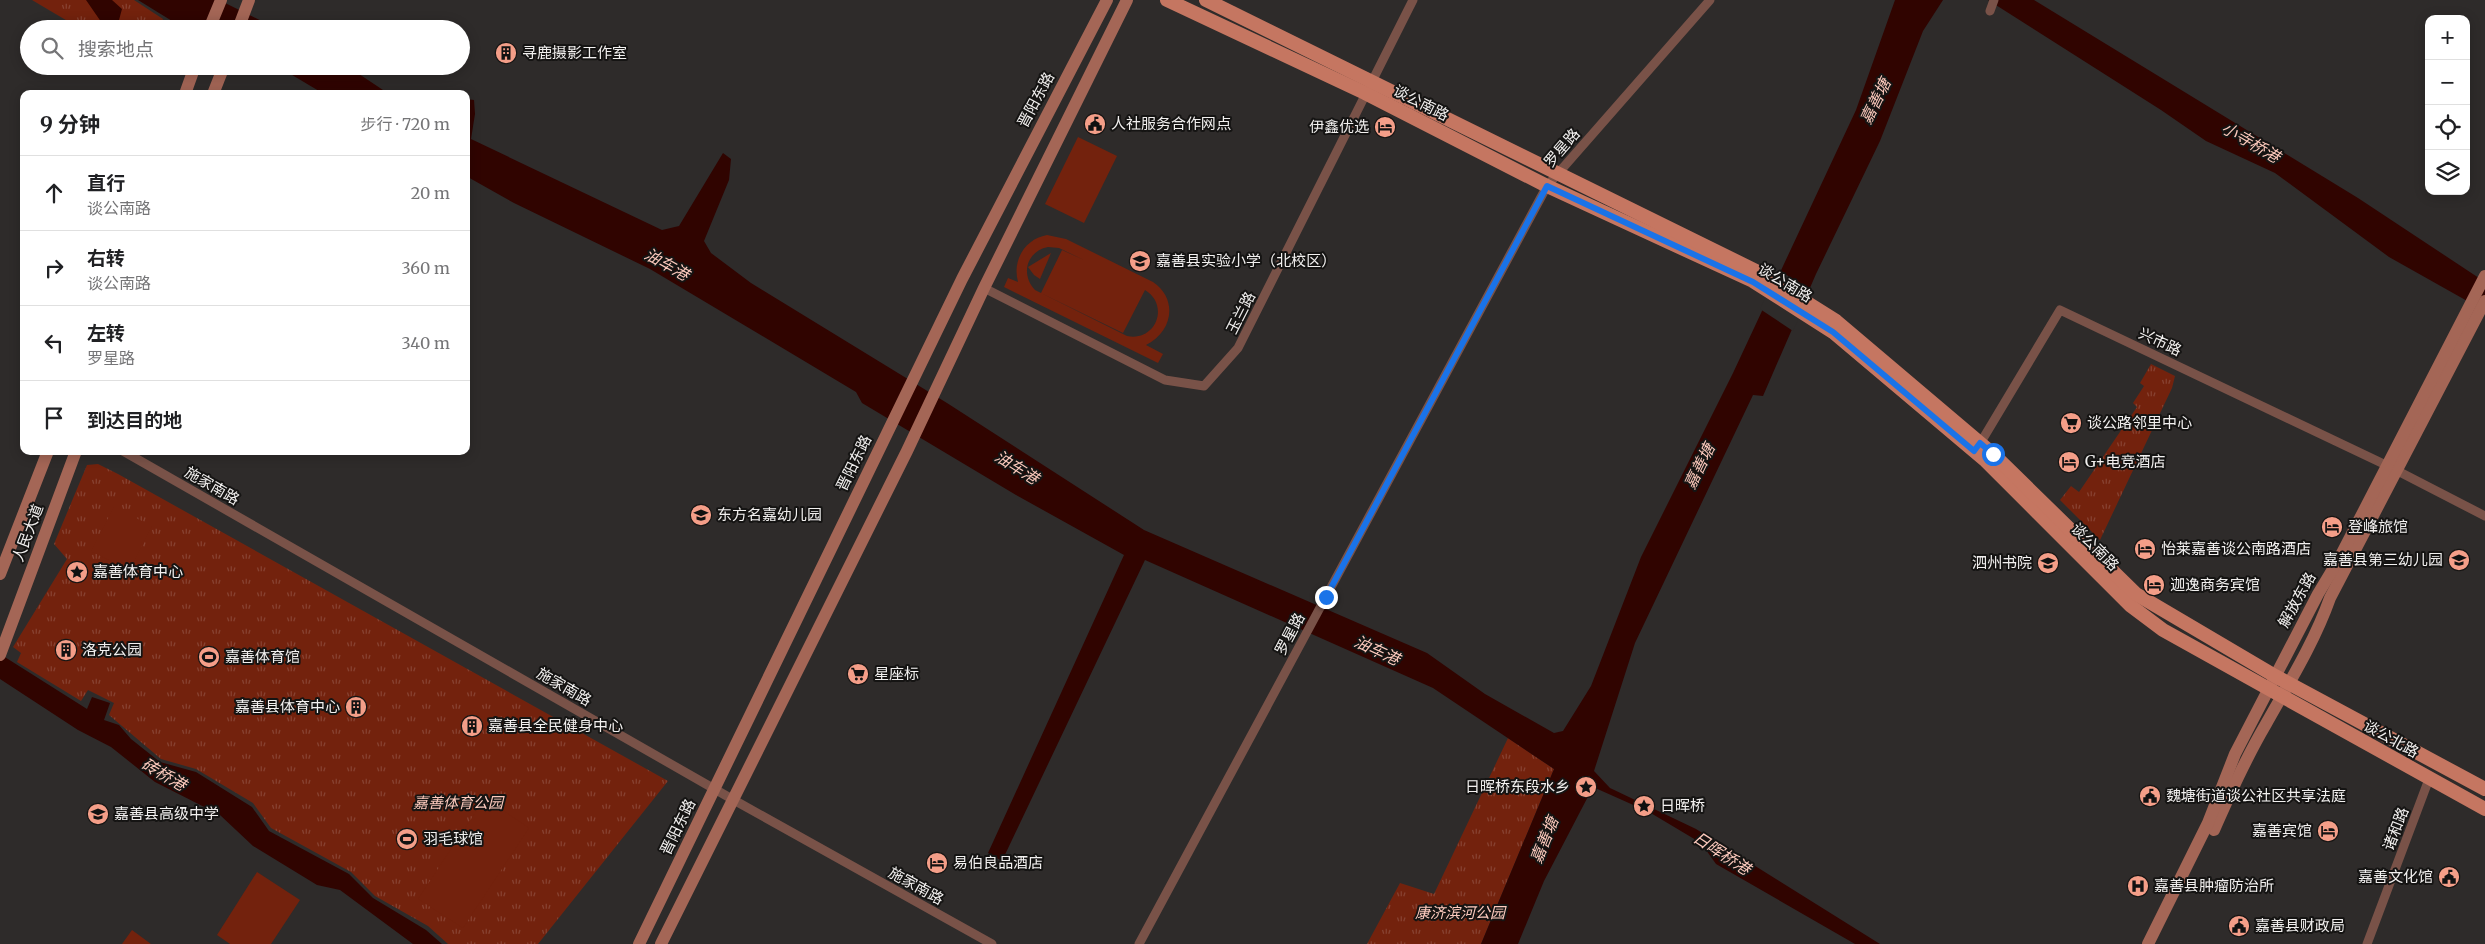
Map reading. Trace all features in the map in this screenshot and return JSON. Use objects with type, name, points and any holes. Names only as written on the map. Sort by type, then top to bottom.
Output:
[{"type":"main road","points":[[213,20],[220,0]]},
{"type":"main road","points":[[241,20],[249,0]]},
{"type":"main road","name":"晋阳东路","points":[[639,944],[962,279],[1107,0]]},
{"type":"main road","points":[[661,944],[942,381],[984,288],[1127,0]]},
{"type":"main road","name":"谈公南路","points":[[1167,0],[1369,87],[1557,174],[1755,277],[1835,327],[1977,447],[2136,594],[2289,684]]},
{"type":"main road","name":"谈公南路","points":[[1206,0],[1369,87],[1547,186],[1755,277]]},
{"type":"main road","points":[[186,90],[191,75]]},
{"type":"main road","points":[[215,90],[220,75]]},
{"type":"main road","name":"解放东路","points":[[2157,944],[2207,846],[2265,724],[2282,698],[2322,620],[2330,598],[2393,468],[2470,316],[2485,276]]},
{"type":"main road","name":"解放东路","points":[[2470,316],[2485,301]]},
{"type":"main road","name":"谈公南路","points":[[1977,447],[2131,606],[2163,630],[2282,698]]},
{"type":"main road","name":"人民大道","points":[[0,574],[46,455]]},
{"type":"main road","name":"人民大道","points":[[0,655],[74,455]]},
{"type":"main road","name":"解放东路","points":[[2148,944],[2208,823],[2235,754],[2275,676],[2393,468]]},
{"type":"main road","name":"谈公北路","points":[[2289,684],[2485,789]]},
{"type":"main road","name":"谈公北路","points":[[2282,698],[2485,809]]},
{"type":"street","name":"玉兰路","points":[[984,288],[1165,380],[1204,386],[1238,348],[1413,0]]},
{"type":"street","name":"罗星路","points":[[1139,944],[1547,186],[1710,0]]},
{"type":"street","points":[[1990,11],[1994,0]]},
{"type":"street","name":"兴市路","points":[[1977,447],[2060,310],[2393,468]]},
{"type":"street","name":"施家南路","points":[[130,455],[732,800],[992,944]]},
{"type":"street","points":[[2393,468],[2485,516]]},
{"type":"street","name":"诸和路","points":[[2367,944],[2429,779]]},
{"type":"green space","points":[[32,0],[134,0],[163,19],[163,20],[66,20]]},
{"type":"green space","points":[[1078,137],[1117,156],[1084,223],[1045,204]]},
{"type":"green space","points":[[1047,235],[1066,239],[1153,282],[1161,289],[1167,298],[1169,315],[1162,332],[1146,345],[1163,354],[1158,363],[1004,287],[1008,278],[1018,282],[1017,266],[1022,252],[1032,241]],"holes":[[[1048,247],[1059,248],[1084,260],[1062,250],[1041,293],[1030,284],[1027,270],[1031,258],[1041,249]],[[1145,290],[1153,297],[1157,304],[1158,313],[1152,328],[1146,333],[1137,336],[1127,336],[1041,293],[1123,333]]]},
{"type":"green space","points":[[1051,253],[1040,279],[1028,267]]},
{"type":"green space","points":[[2151,364],[2175,376],[2172,388],[2100,540],[2060,500],[2071,486],[2079,492],[2137,407],[2133,403],[2144,386],[2140,383]]},
{"type":"green space","name":"嘉善体育公园","points":[[98,464],[668,781],[538,944],[448,944],[428,926],[375,896],[351,872],[271,828],[253,803],[196,769],[161,759],[109,715],[114,703],[88,690],[81,701],[17,662],[21,653],[13,647],[67,559],[54,544],[87,465]]},
{"type":"green space","points":[[114,507],[152,526],[129,571],[91,551]]},
{"type":"green space","name":"康济滨河公园","points":[[1508,738],[1554,769],[1481,944],[1367,944],[1400,883],[1434,894]]},
{"type":"green space","points":[[485,798],[529,828],[463,928],[418,899]]},
{"type":"green space","points":[[257,872],[300,900],[271,944],[230,944],[217,935]]},
{"type":"green space","points":[[132,930],[151,944],[122,944]]},
{"type":"water","points":[[86,0],[112,0],[122,9],[119,20],[100,20]]},
{"type":"water","points":[[138,0],[219,0],[260,20],[170,20]]},
{"type":"water","points":[[1895,0],[1943,0],[1923,31],[1880,141],[1816,274],[1763,396],[1753,395],[1635,643],[1594,771],[1610,788],[1696,829],[1880,944],[1855,944],[1716,864],[1701,843],[1649,812],[1593,787],[1544,881],[1518,944],[1481,944],[1554,769],[1433,688],[1145,560],[1002,861],[988,853],[1124,555],[1016,495],[862,403],[856,392],[650,269],[514,203],[470,178],[470,100],[474,100],[475,114],[471,139],[662,230],[679,226],[723,153],[731,159],[729,180],[704,241],[711,253],[751,283],[947,403],[1144,530],[1427,653],[1485,694],[1554,733],[1563,731],[1591,686],[1641,557],[1733,373],[1856,110]]},
{"type":"water","name":"小寺桥港","points":[[1988,0],[2034,0],[2358,198],[2485,282],[2485,311],[2389,257],[2275,173],[2206,141],[2161,110]]},
{"type":"water","points":[[292,75],[360,75],[383,90],[317,90]]},
{"type":"water","name":"砖桥港","points":[[0,654],[87,709],[92,697],[110,703],[104,720],[119,725],[131,739],[160,762],[196,772],[252,807],[269,831],[349,874],[373,898],[426,930],[442,944],[413,944],[340,890],[317,885],[253,846],[220,815],[155,782],[111,747],[78,730],[0,679]]},
{"type":"pier","points":[[1779,270],[1811,291],[1793,331],[1760,309]]},
{"type":"place","name":"寻鹿摄影工作室","points":[[506,53]]},
{"type":"place","name":"人社服务合作网点","points":[[1095,124]]},
{"type":"place","name":"伊鑫优选","points":[[1385,127]]},
{"type":"place","name":"嘉善县实验小学（北校区）","points":[[1140,261]]},
{"type":"place","name":"谈公路邻里中心","points":[[2071,423]]},
{"type":"place","name":"G+电竞酒店","points":[[2069,462]]},
{"type":"place","name":"东方名嘉幼儿园","points":[[701,515]]},
{"type":"place","name":"登峰旅馆","points":[[2332,527]]},
{"type":"place","name":"怡莱嘉善谈公南路酒店","points":[[2145,549]]},
{"type":"place","name":"嘉善县第三幼儿园","points":[[2459,560]]},
{"type":"place","name":"泗州书院","points":[[2048,563]]},
{"type":"place","name":"嘉善体育中心","points":[[77,572]]},
{"type":"place","name":"迦逸商务宾馆","points":[[2154,585]]},
{"type":"place","name":"洛克公园","points":[[66,650]]},
{"type":"place","name":"嘉善体育馆","points":[[209,657]]},
{"type":"place","name":"星座标","points":[[858,674]]},
{"type":"place","name":"嘉善县体育中心","points":[[356,707]]},
{"type":"place","name":"嘉善县全民健身中心","points":[[472,726]]},
{"type":"place","name":"日晖桥东段水乡","points":[[1586,787]]},
{"type":"place","name":"魏塘街道谈公社区共享法庭","points":[[2150,796]]},
{"type":"place","name":"日晖桥","points":[[1644,806]]},
{"type":"place","name":"嘉善县高级中学","points":[[98,814]]},
{"type":"place","name":"嘉善宾馆","points":[[2328,831]]},
{"type":"place","name":"羽毛球馆","points":[[407,839]]},
{"type":"place","name":"易伯良品酒店","points":[[937,863]]},
{"type":"place","name":"嘉善文化馆","points":[[2449,877]]},
{"type":"place","name":"嘉善县肿瘤防治所","points":[[2138,886]]},
{"type":"place","name":"嘉善县财政局","points":[[2239,926]]},
{"type":"route","points":[[1326,597],[1547,186],[1753,282],[1833,332],[1974,451],[1980,443],[1993,454]]},
{"type":"water label","name":"嘉善塘","points":[[1875,101]]},
{"type":"water label","name":"油车港","points":[[667,264]]},
{"type":"water label","name":"嘉善塘","points":[[1699,466]]},
{"type":"water label","name":"油车港","points":[[1017,467]]},
{"type":"water label","name":"油车港","points":[[1377,650]]},
{"type":"water label","name":"嘉善塘","points":[[1544,840]]},
{"type":"water label","name":"日晖桥港","points":[[1722,853]]}]
